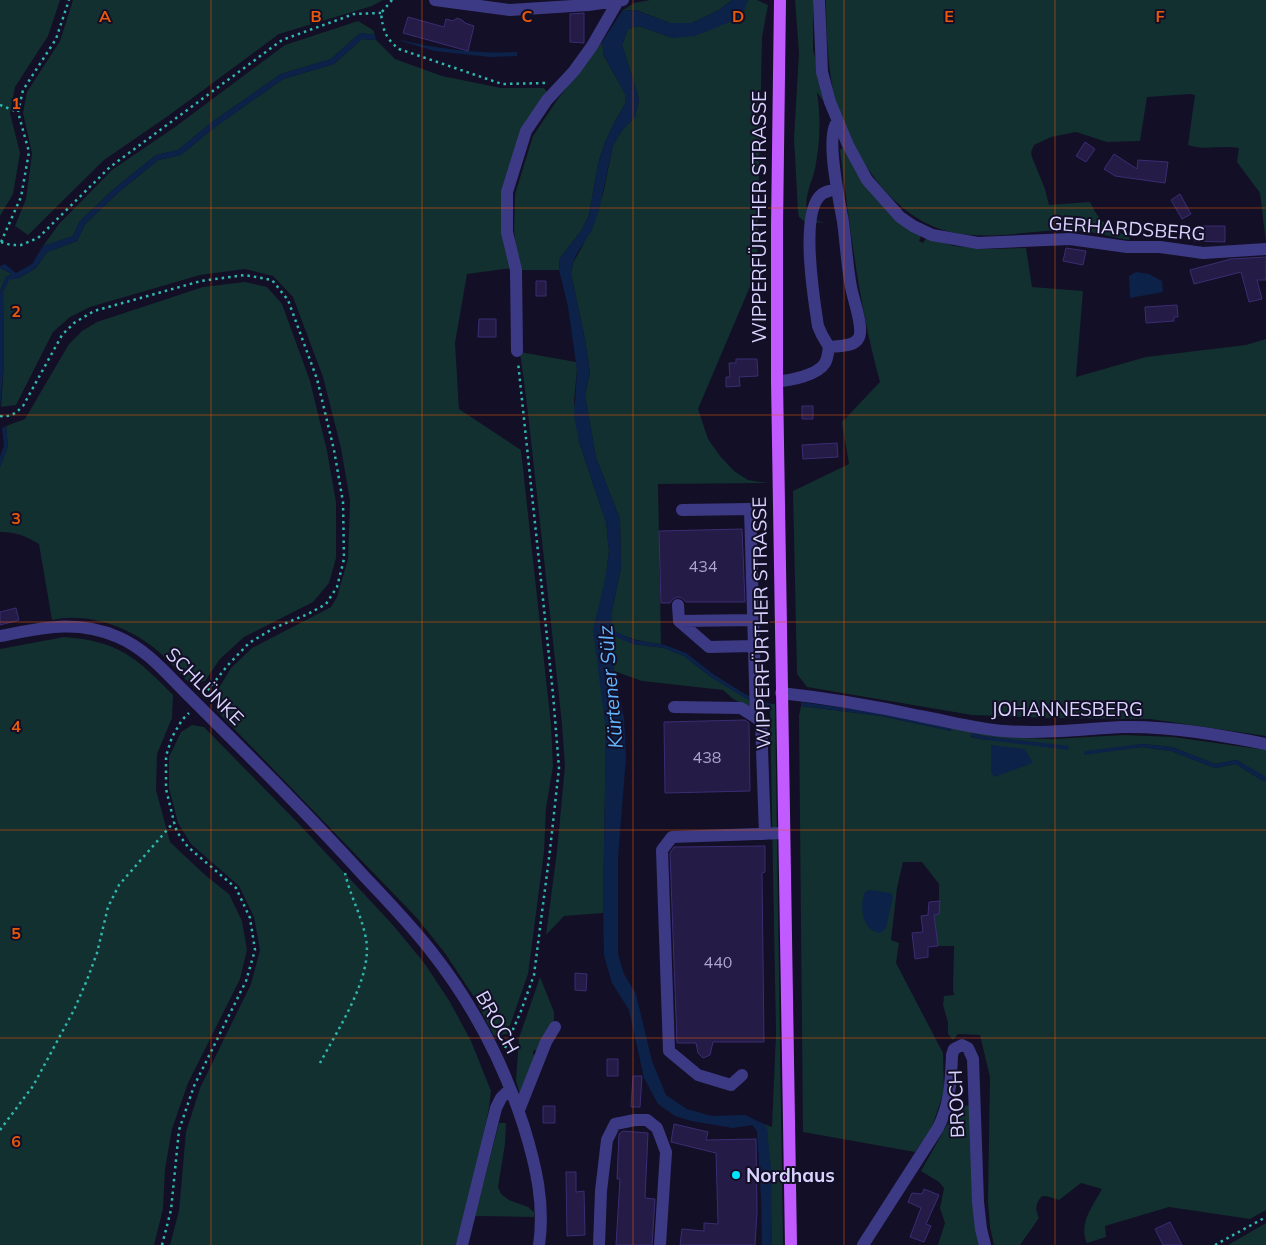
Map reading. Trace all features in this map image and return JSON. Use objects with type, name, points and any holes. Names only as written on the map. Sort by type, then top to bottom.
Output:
[{"type":"main road","name":"WIPPERFÜRTHER STRASSE","points":[[780,0],[776,227],[777,381],[791,1245]]},
{"type":"street","points":[[435,0],[510,10],[588,5],[621,0]]},
{"type":"street","points":[[517,351],[516,270],[507,232],[507,192],[526,131],[547,100],[574,71],[621,0]]},
{"type":"street","name":"GERHARDSBERG","points":[[819,0],[822,72],[830,102],[848,145],[867,180],[900,217],[913,226],[932,235],[978,243],[1070,239],[1127,247],[1160,247],[1203,253],[1266,249]]},
{"type":"street","points":[[829,347],[853,343],[858,340],[860,334],[860,324],[851,287],[833,166],[833,132],[834,126],[838,121]]},
{"type":"street","points":[[777,381],[787,381],[819,370],[826,362],[829,347],[818,326],[809,258],[810,239],[814,205],[823,193],[837,189]]},
{"type":"street","points":[[682,510],[750,509],[755,714]]},
{"type":"street","points":[[678,605],[679,621],[710,647],[754,646]]},
{"type":"street","points":[[679,621],[753,620]]},
{"type":"street","name":"SCHLÜNKE","points":[[0,636],[52,626],[90,629],[118,637],[149,656],[344,854]]},
{"type":"street","name":"JOHANNESBERG","points":[[781,693],[883,708],[978,728],[1003,731],[1053,732],[1123,727],[1151,728],[1226,736],[1266,744]]},
{"type":"street","points":[[674,708],[741,708],[755,714],[761,721],[765,834]]},
{"type":"street","points":[[742,1075],[731,1085],[698,1076],[669,1051],[662,850],[672,837],[784,833]]},
{"type":"street","name":"BROCH","points":[[344,854],[404,918],[432,952],[460,992],[499,1061],[519,1110],[531,1149],[541,1193],[542,1218],[539,1245]]},
{"type":"street","points":[[519,1110],[546,1042],[555,1027]]},
{"type":"street","name":"BROCH","points":[[863,1245],[914,1168],[942,1121],[950,1097],[952,1055],[954,1049],[962,1046],[968,1048],[973,1059],[978,1202],[985,1245]]},
{"type":"street","points":[[462,1245],[496,1108],[501,1098],[510,1089]]},
{"type":"street","points":[[599,1245],[600,1191],[607,1140],[615,1124],[647,1120],[657,1128],[666,1152],[660,1245]]},
{"type":"path","points":[[69,0],[56,39],[23,90],[18,112],[29,152],[21,197],[1,242],[11,245],[22,245],[38,238],[110,167],[282,40],[354,14],[381,13]]},
{"type":"path","points":[[392,0],[381,13],[383,29],[390,42],[399,49],[502,84],[545,83],[559,86]]},
{"type":"path","points":[[0,105],[18,112]]},
{"type":"path","points":[[0,416],[8,417],[24,406],[62,335],[74,323],[94,311],[201,281],[245,275],[272,280],[288,300],[317,379],[334,450],[343,502],[344,559],[337,587],[326,604],[308,614],[274,628],[249,643],[182,720],[172,737],[166,756],[166,789],[177,832],[188,847],[236,888],[250,918],[255,950],[246,981],[194,1086],[179,1130],[171,1210],[162,1245]]},
{"type":"path","points":[[499,1061],[515,1028],[534,975],[559,768],[554,694],[517,351]]},
{"type":"path","points":[[0,1130],[33,1086],[74,1010],[88,980],[97,953],[108,907],[119,885],[174,822]]},
{"type":"path","points":[[320,1062],[354,998],[368,957],[362,923],[343,867],[344,854]]},
{"type":"path","points":[[1215,1245],[1266,1217]]},
{"type":"green space","points":[[0,0],[60,0],[48,36],[15,87],[10,113],[20,153],[13,194],[0,216]]},
{"type":"green space","points":[[73,0],[383,0],[372,6],[279,34],[168,116],[104,160],[28,235],[15,226],[26,199],[32,153],[23,113],[27,92],[60,41]]},
{"type":"green space","points":[[650,0],[732,0],[719,10],[692,23],[670,23],[636,10],[622,11],[634,3]]},
{"type":"green space","points":[[748,0],[757,0],[768,5],[762,37],[757,270],[698,409],[708,439],[734,471],[748,480],[768,483],[658,484],[661,644],[630,638],[612,630],[611,615],[621,568],[620,519],[596,458],[585,395],[590,373],[571,274],[573,263],[583,245],[603,194],[613,145],[623,129],[635,117],[639,99],[622,45],[628,29],[639,26],[673,38],[748,2]]},
{"type":"green space","points":[[795,0],[813,0],[813,49],[827,106],[817,92],[818,150],[806,205],[808,213],[812,218],[825,223],[804,221],[799,217],[798,211],[794,138],[799,53]]},
{"type":"green space","points":[[826,0],[1266,0],[1266,243],[1260,193],[1237,162],[1239,148],[1201,148],[1188,145],[1195,95],[1190,94],[1147,97],[1140,141],[1107,142],[1076,132],[1051,137],[1034,145],[1031,152],[1049,205],[1090,202],[1102,220],[1130,238],[1129,240],[1076,230],[970,235],[935,227],[915,217],[882,187],[868,169],[846,129],[838,109],[832,84],[827,41]]},
{"type":"green space","points":[[358,21],[373,30],[375,35],[360,33],[331,59],[281,74],[212,122],[178,150],[156,155],[115,188],[80,221],[73,236],[43,246],[59,224],[112,170],[175,127],[285,45]]},
{"type":"green space","points":[[362,39],[376,40],[395,59],[442,76],[501,88],[544,88],[547,92],[502,192],[512,268],[467,274],[455,343],[459,409],[521,450],[551,725],[553,766],[546,808],[544,852],[528,974],[507,1034],[494,1036],[474,997],[445,953],[416,917],[216,710],[219,688],[231,668],[252,648],[331,607],[337,597],[348,559],[350,501],[341,448],[323,377],[293,297],[273,276],[245,269],[200,275],[90,307],[70,317],[53,332],[16,405],[1,407],[4,361],[3,292],[9,279],[19,278],[36,268],[47,252],[77,241],[85,224],[119,192],[158,160],[181,155],[215,127],[283,79],[334,64]]},
{"type":"green space","points":[[602,42],[604,56],[626,95],[625,104],[604,145],[598,164],[589,215],[581,231],[560,258],[559,270],[519,270],[514,231],[515,194],[533,136],[557,100]]},
{"type":"green space","points":[[843,148],[921,236],[919,241],[923,243],[926,238],[954,246],[988,249],[1026,248],[1032,287],[1083,291],[1076,377],[1146,357],[1246,345],[1266,339],[1266,736],[1150,719],[972,715],[807,687],[797,674],[793,491],[849,464],[842,422],[880,382],[866,325],[856,267],[840,150]]},
{"type":"green space","points":[[0,268],[12,274],[6,277],[0,291]]},
{"type":"green space","points":[[245,282],[267,287],[282,304],[310,381],[327,451],[336,502],[336,558],[329,583],[313,602],[244,637],[220,659],[205,681],[189,683],[153,647],[118,627],[92,619],[65,618],[52,620],[39,544],[21,535],[0,532],[0,467],[8,446],[6,426],[25,419],[69,344],[82,331],[97,322],[203,287]]},
{"type":"green space","points":[[520,352],[576,362],[574,401],[579,442],[606,522],[609,551],[606,575],[601,685],[606,730],[603,913],[564,916],[546,935],[557,851],[565,766],[562,724]]},
{"type":"green space","points":[[612,634],[633,644],[664,648],[684,656],[711,677],[751,701],[751,708],[733,699],[723,690],[642,681],[614,671]]},
{"type":"green space","points":[[64,637],[99,642],[125,653],[148,670],[173,695],[172,718],[157,754],[156,790],[170,842],[205,875],[229,894],[242,921],[247,950],[240,979],[188,1083],[172,1129],[165,1169],[163,1209],[154,1245],[0,1245],[0,649]]},
{"type":"green space","points":[[770,704],[775,704],[783,1245],[772,1245],[767,1129],[764,1124],[772,1127],[776,1034]]},
{"type":"green space","points":[[801,706],[881,716],[951,731],[951,727],[1022,738],[1052,739],[1124,735],[1173,737],[1266,750],[1266,777],[1264,778],[1237,760],[1215,764],[1172,747],[1142,744],[1084,754],[1142,747],[1171,751],[1215,768],[1236,764],[1266,781],[1266,1210],[1250,1219],[1169,1207],[1105,1226],[1106,1237],[1087,1243],[1084,1229],[1085,1222],[1102,1189],[1081,1183],[1059,1200],[1042,1196],[1036,1207],[1039,1218],[1020,1245],[994,1245],[988,1202],[990,1077],[980,1035],[958,1034],[953,1040],[948,1034],[948,1022],[943,1005],[944,996],[954,995],[954,946],[938,946],[934,915],[939,914],[939,884],[922,862],[903,862],[897,888],[891,940],[899,943],[896,963],[943,1053],[944,1091],[932,1127],[915,1152],[803,1132],[799,716]],"holes":[[[972,733],[1069,747],[971,737]]]},
{"type":"green space","points":[[192,725],[204,727],[298,823],[392,924],[425,964],[450,1002],[471,1041],[491,1091],[480,1153],[456,1245],[170,1245],[179,1211],[186,1132],[200,1088],[251,984],[260,950],[254,917],[239,886],[191,844],[178,823],[169,788],[169,757],[181,732]]},
{"type":"green space","points":[[540,977],[554,1012],[554,1020],[548,1028],[539,1051],[534,1050],[533,1053],[536,1059],[521,1098],[516,1081],[519,1038]]},
{"type":"green space","points":[[971,1105],[981,1245],[938,1245],[945,1223],[940,1208],[944,1188],[939,1182],[921,1171],[957,1107]]},
{"type":"green space","points":[[499,1123],[506,1123],[505,1144],[498,1187],[501,1194],[509,1200],[528,1207],[534,1212],[534,1217],[475,1216]]},
{"type":"green space","points":[[1266,1223],[1266,1245],[1228,1245]]},
{"type":"water","name":"Kürtener Sülz","points":[[732,0],[748,0],[744,11],[732,21],[695,36],[673,38],[639,26],[628,29],[622,45],[639,99],[635,117],[623,129],[613,145],[599,210],[592,230],[576,255],[571,274],[590,373],[585,395],[596,458],[620,519],[621,568],[611,615],[612,630],[634,640],[665,645],[686,653],[713,674],[745,694],[771,705],[762,705],[743,697],[711,677],[684,656],[664,648],[633,644],[612,635],[614,671],[624,718],[626,757],[618,858],[618,954],[624,974],[636,994],[652,1061],[666,1095],[687,1109],[712,1116],[745,1115],[764,1124],[767,1129],[771,1168],[772,1245],[762,1245],[757,1131],[752,1125],[733,1128],[691,1121],[675,1116],[658,1104],[644,1078],[629,1010],[612,983],[604,956],[606,730],[593,630],[606,575],[609,551],[606,522],[579,442],[574,416],[577,370],[568,307],[559,270],[560,258],[581,231],[589,215],[598,164],[604,145],[625,104],[626,96],[604,55],[602,42],[622,11],[635,10],[670,23],[692,23],[719,10]]},
{"type":"water","points":[[360,33],[375,35],[376,40],[362,39],[334,64],[283,79],[215,127],[181,155],[158,160],[119,192],[85,224],[77,241],[47,252],[36,268],[19,278],[9,280],[3,292],[4,361],[0,408],[0,291],[6,277],[12,274],[0,268],[0,266],[5,264],[16,273],[32,264],[43,246],[73,236],[80,221],[115,188],[156,155],[178,150],[212,122],[281,74],[331,59]]},
{"type":"water","points":[[401,40],[458,50],[517,52],[517,56],[490,57],[434,51]]},
{"type":"water","points":[[1136,272],[1149,274],[1162,281],[1163,292],[1130,298],[1129,276]]},
{"type":"water","points":[[6,426],[8,446],[0,467],[0,456],[4,446],[2,428]]},
{"type":"water","points":[[801,702],[882,713],[952,727],[951,731],[881,716],[801,706]]},
{"type":"water","points":[[972,733],[983,736],[1069,746],[1068,750],[980,739],[970,736]]},
{"type":"water","points":[[1142,744],[1172,747],[1215,764],[1237,760],[1266,777],[1266,781],[1236,764],[1215,768],[1171,751],[1142,747],[1084,755],[1085,751]]},
{"type":"water","points":[[991,745],[1025,749],[1033,763],[994,777],[991,772]]},
{"type":"water","points":[[870,890],[891,893],[893,897],[886,928],[880,933],[869,928],[862,911],[865,892]]},
{"type":"building","points":[[584,13],[584,43],[570,42],[570,14]]},
{"type":"building","points":[[408,17],[444,27],[446,19],[453,21],[457,18],[474,26],[468,51],[403,33]]},
{"type":"building","points":[[1085,142],[1095,149],[1086,162],[1076,156]]},
{"type":"building","points":[[1114,154],[1137,169],[1138,160],[1168,162],[1165,183],[1115,176],[1104,169]]},
{"type":"building","points":[[1180,194],[1191,214],[1182,219],[1171,200]]},
{"type":"building","points":[[1197,226],[1225,226],[1225,242],[1194,241]]},
{"type":"building","points":[[1066,248],[1086,251],[1083,265],[1063,261]]},
{"type":"building","points":[[1266,257],[1266,280],[1257,280],[1262,299],[1249,302],[1241,272],[1194,284],[1190,270],[1231,259]]},
{"type":"building","points":[[536,281],[546,281],[546,296],[536,296]]},
{"type":"building","points":[[1177,305],[1178,317],[1174,317],[1174,321],[1146,323],[1145,307]]},
{"type":"building","points":[[479,319],[496,319],[496,337],[478,337]]},
{"type":"building","points":[[736,359],[757,359],[758,376],[739,377],[740,386],[726,387],[726,377],[730,377],[729,363],[736,363]]},
{"type":"building","points":[[802,406],[813,406],[813,419],[802,419]]},
{"type":"building","points":[[837,443],[838,457],[803,459],[802,445]]},
{"type":"building","points":[[742,529],[745,602],[686,602],[678,597],[670,603],[661,603],[659,531]]},
{"type":"building","points":[[16,608],[19,620],[0,625],[0,612]]},
{"type":"building","points":[[745,720],[749,723],[750,791],[665,793],[664,722]]},
{"type":"building","points":[[765,846],[765,872],[762,873],[764,1042],[713,1042],[710,1055],[703,1058],[698,1053],[696,1043],[677,1043],[670,853],[674,847]]},
{"type":"building","points":[[940,901],[939,914],[934,915],[938,946],[928,947],[928,957],[915,959],[912,933],[923,932],[921,916],[928,915],[929,902]]},
{"type":"building","points":[[575,973],[587,974],[586,991],[575,990]]},
{"type":"building","points":[[607,1059],[618,1059],[618,1076],[607,1076]]},
{"type":"building","points":[[633,1076],[642,1076],[640,1107],[631,1107]]},
{"type":"building","points":[[543,1106],[555,1106],[555,1123],[543,1123]]},
{"type":"building","name":"Nordhaus","points":[[674,1124],[708,1132],[706,1140],[756,1139],[757,1212],[755,1245],[680,1245],[682,1229],[704,1231],[704,1223],[718,1224],[716,1153],[671,1142]]},
{"type":"building","points":[[623,1131],[648,1133],[645,1198],[655,1199],[652,1245],[616,1245],[620,1179],[617,1179],[619,1134]]},
{"type":"building","points":[[566,1172],[576,1172],[576,1192],[584,1191],[585,1235],[567,1236]]},
{"type":"building","points":[[924,1189],[939,1195],[926,1224],[931,1226],[924,1242],[910,1237],[921,1208],[908,1202],[912,1193],[922,1194]]},
{"type":"building","points":[[1170,1222],[1182,1245],[1163,1245],[1155,1229]]},
{"type":"place","name":"Nordhaus","points":[[736,1175]]}]
